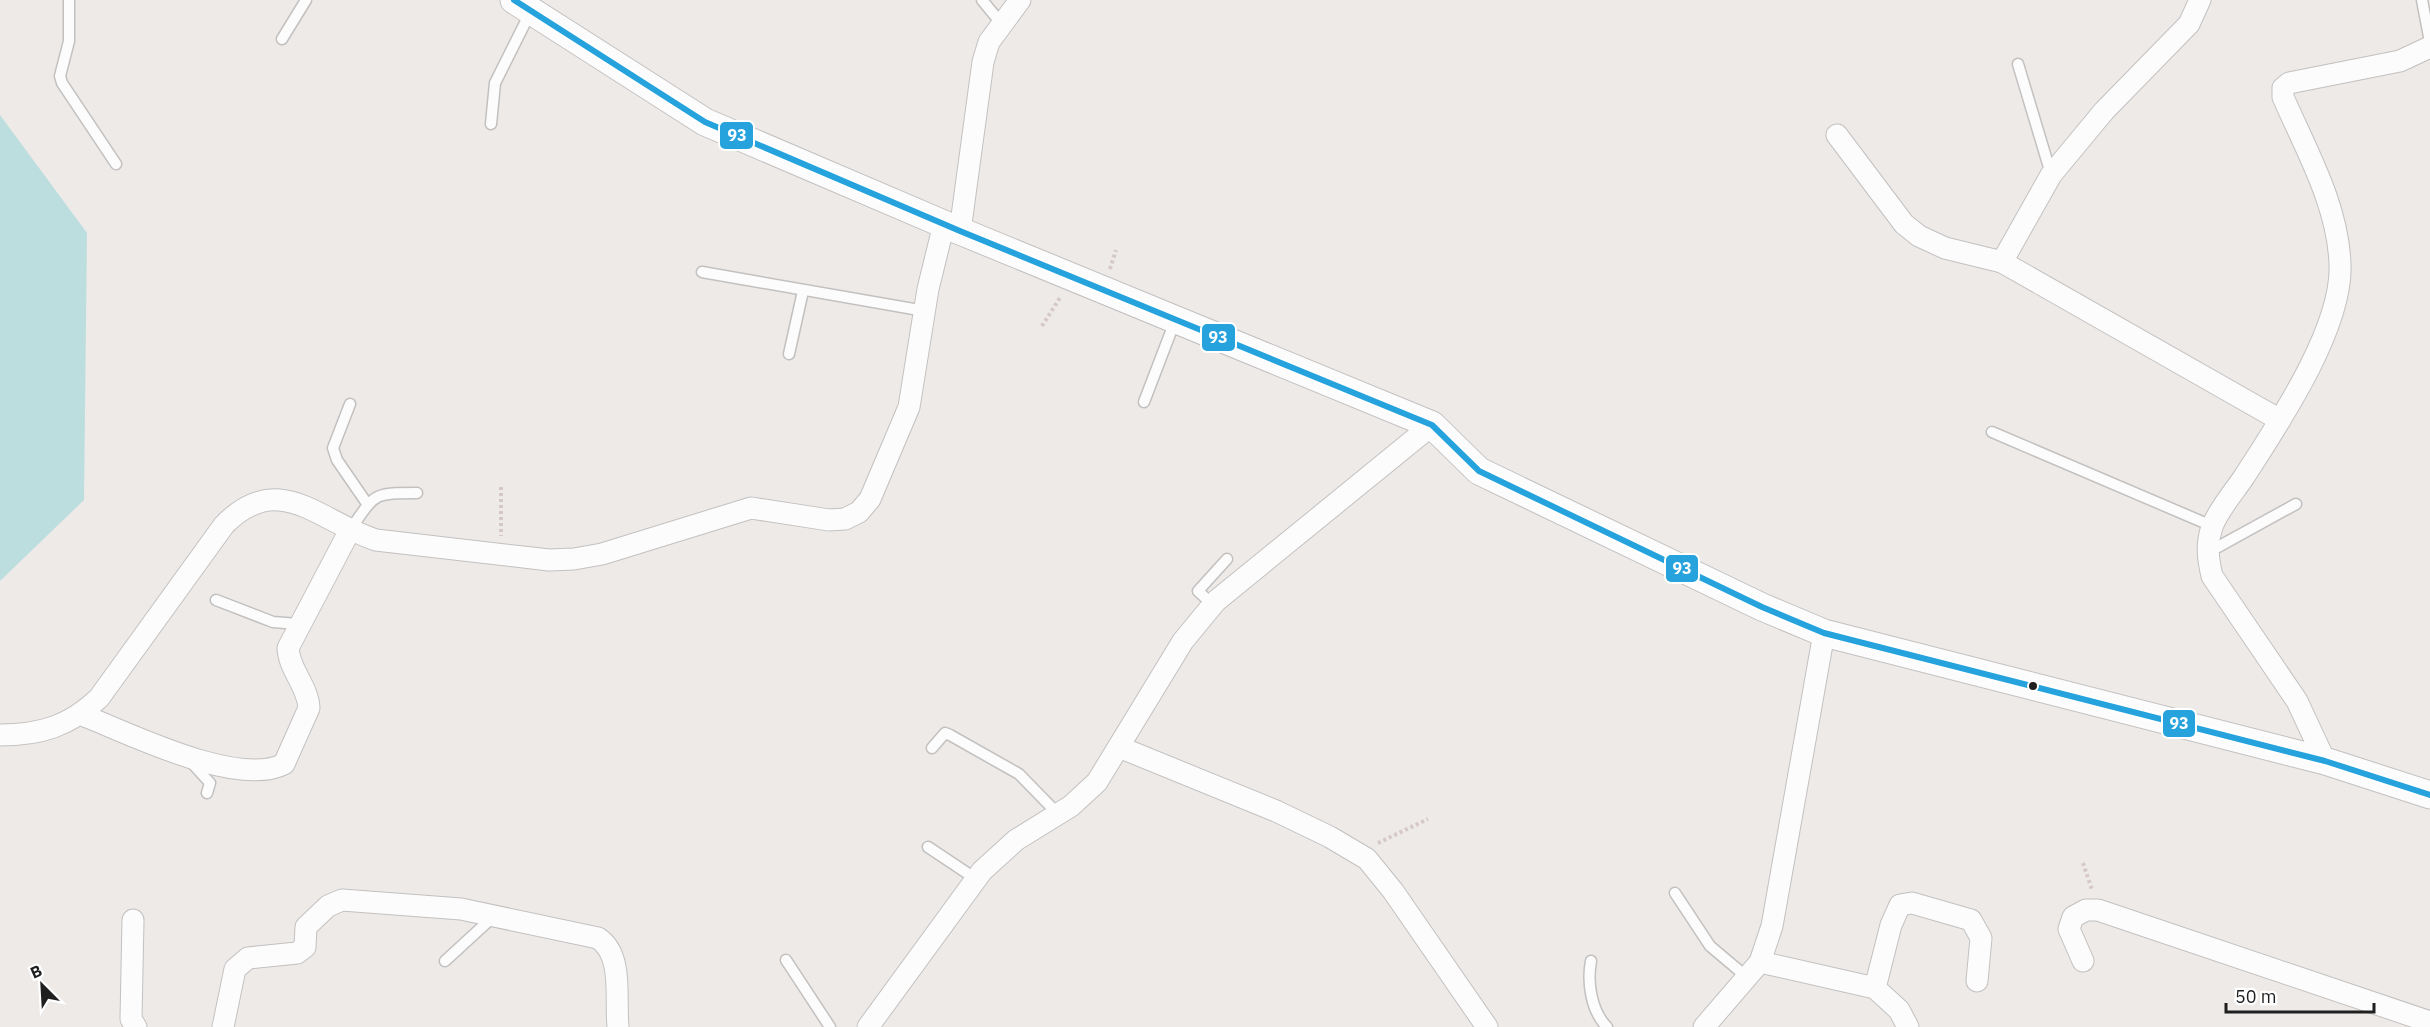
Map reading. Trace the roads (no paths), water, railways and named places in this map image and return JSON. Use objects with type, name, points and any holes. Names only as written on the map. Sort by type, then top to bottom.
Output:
[{"type":"street","points":[[0,735],[27,735],[54,728],[82,714],[99,698],[224,525],[238,511],[256,501],[275,498],[294,502],[350,530],[376,540],[549,560],[602,554],[734,511],[751,508],[829,520],[845,519],[859,512],[870,499],[909,407],[932,271],[952,227],[983,62],[989,42],[1020,0]]},
{"type":"street","points":[[2002,262],[2051,175],[2103,111],[2189,24],[2195,4]]},
{"type":"street","points":[[522,6],[705,122],[1432,426],[1479,471],[1762,607],[1824,633],[2325,761],[2430,795]]},
{"type":"street","points":[[2325,761],[2297,701],[2211,576],[2207,554],[2212,526],[2280,420],[2331,320],[2340,267],[2337,226],[2283,97],[2283,88],[2289,83],[2400,61],[2430,47]]},
{"type":"street","points":[[1837,135],[1904,224],[1945,248],[2002,262],[2280,420]]},
{"type":"street","points":[[868,1027],[976,879],[998,854],[1086,795],[1098,782],[1183,641],[1213,605],[1432,426]]},
{"type":"street","points":[[82,714],[200,762],[269,771],[284,764],[309,708],[308,698],[288,658],[291,638],[350,530]]},
{"type":"street","points":[[1704,1027],[1754,970],[1772,926],[1824,633]]},
{"type":"street","points":[[1119,747],[1276,811],[1367,859],[1393,891],[1487,1027]]},
{"type":"street","points":[[223,1027],[235,969],[241,962],[248,958],[297,952],[305,947],[306,927],[328,906],[342,900],[461,909],[598,938],[609,945],[614,956],[618,1027]]},
{"type":"street","points":[[1875,988],[1891,925],[1900,905],[1912,903],[1971,920],[1981,938],[1977,981]]},
{"type":"street","points":[[2083,961],[2069,928],[2073,917],[2086,910],[2098,910],[2404,1021],[2430,1022]]},
{"type":"street","points":[[133,920],[131,1019],[136,1027]]},
{"type":"street","points":[[1754,970],[1875,988],[1899,1010],[1908,1027]]},
{"type":"lane","points":[[69,0],[69,40],[60,76],[62,83],[116,164]]},
{"type":"lane","points":[[282,39],[306,0]]},
{"type":"lane","points":[[982,0],[1001,23]]},
{"type":"lane","points":[[2422,0],[2430,42]]},
{"type":"lane","points":[[491,124],[495,83],[522,6]]},
{"type":"lane","points":[[2018,64],[2051,175]]},
{"type":"lane","points":[[702,272],[925,311]]},
{"type":"lane","points":[[789,354],[803,291]]},
{"type":"lane","points":[[1144,402],[1176,320]]},
{"type":"lane","points":[[350,404],[333,448],[337,460],[368,505]]},
{"type":"lane","points":[[1992,432],[2212,526]]},
{"type":"lane","points":[[350,530],[380,493],[417,493]]},
{"type":"lane","points":[[2207,554],[2296,504]]},
{"type":"lane","points":[[1213,605],[1198,591],[1227,559]]},
{"type":"lane","points":[[216,600],[273,622],[298,624]]},
{"type":"lane","points":[[932,748],[942,735],[945,733],[950,735],[1019,774],[1058,814]]},
{"type":"lane","points":[[186,757],[210,783],[207,793]]},
{"type":"lane","points":[[928,847],[976,879]]},
{"type":"lane","points":[[1675,893],[1710,946],[1754,970]]},
{"type":"lane","points":[[445,961],[494,916]]},
{"type":"lane","points":[[786,960],[830,1027]]},
{"type":"lane","points":[[1591,961],[1587,979],[1600,1020],[1608,1027]]},
{"type":"water","points":[[0,115],[87,233],[84,500],[0,581]]}]
